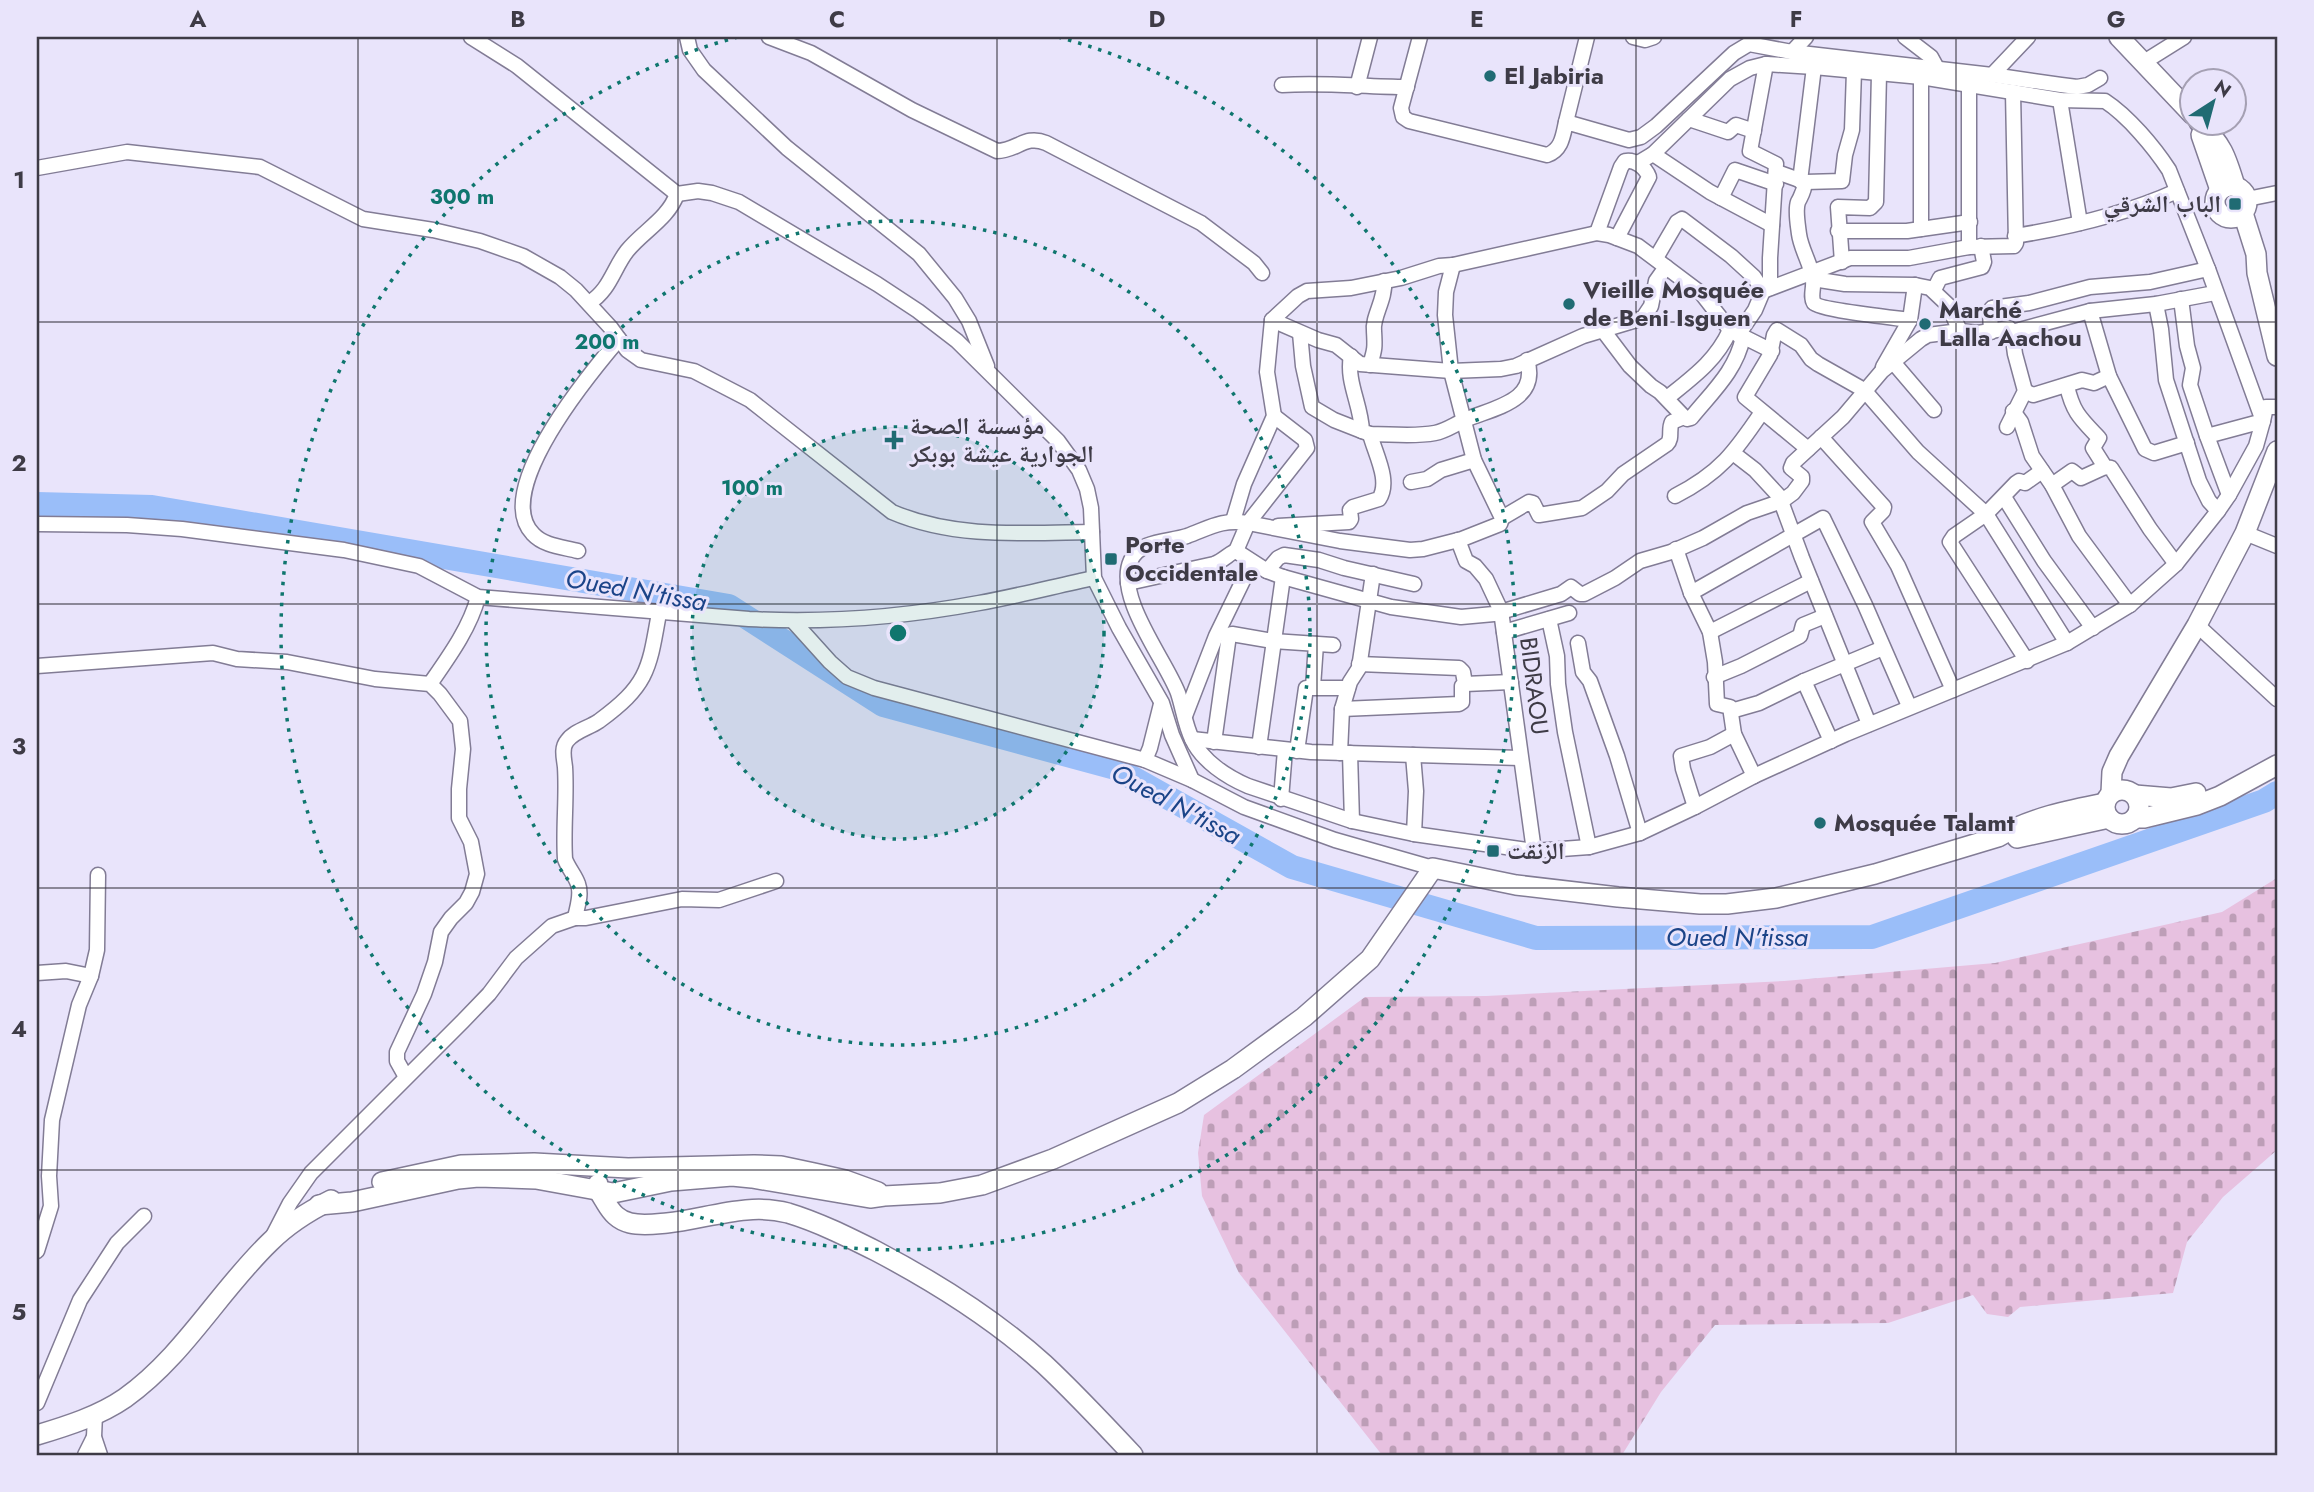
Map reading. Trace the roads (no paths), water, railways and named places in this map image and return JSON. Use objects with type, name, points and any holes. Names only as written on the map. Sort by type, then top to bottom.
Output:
[{"type":"main road","points":[[2119,37],[2178,99]]},
{"type":"main road","points":[[2202,136],[2236,201],[2277,356]]},
{"type":"main road","points":[[2277,452],[2245,533],[2197,625],[2114,766],[2108,805],[2114,822],[2125,824],[2135,818],[2197,805],[2277,765]]},
{"type":"main road","points":[[2128,739],[2128,777],[2139,807],[2135,818]]},
{"type":"main road","points":[[320,1205],[352,1202],[478,1177],[536,1179],[613,1193],[671,1181],[732,1176],[861,1197],[940,1193],[982,1185],[1053,1160],[1178,1103],[1233,1069],[1304,1017],[1370,959],[1433,868],[1529,886],[1659,900],[1727,904],[1776,898],[1875,874],[1998,837],[2015,827],[2081,808],[2108,805],[2121,790],[2171,798],[2221,785],[2241,785]]},
{"type":"main road","points":[[37,1435],[68,1426],[124,1399],[157,1370],[270,1242],[301,1216],[358,1188],[461,1165],[534,1163],[628,1168],[754,1165],[781,1166],[845,1180],[873,1189],[884,1196]]},
{"type":"main road","points":[[603,1167],[598,1189],[616,1216],[628,1223],[649,1224],[743,1210],[768,1210],[786,1213],[849,1238],[898,1263],[953,1296],[1043,1363],[1133,1455]]},
{"type":"main road","points":[[628,1168],[628,1190],[639,1215],[649,1224]]},
{"type":"street","points":[[471,37],[517,66],[677,194],[712,192],[751,208],[918,311],[957,341],[1050,433],[1079,470],[1087,489],[1094,578],[1162,703],[1172,735],[1192,780]]},
{"type":"street","points":[[687,37],[690,50],[704,70],[787,148],[919,254],[955,298],[969,321],[988,371]]},
{"type":"street","points":[[769,37],[811,53],[912,110],[997,151],[1007,151],[1029,140],[1037,139],[1046,143],[1201,223],[1254,262],[1262,273]]},
{"type":"street","points":[[1357,87],[1370,37]]},
{"type":"street","points":[[1420,37],[1401,113],[1409,121],[1536,153],[1551,154],[1559,147],[1587,37]]},
{"type":"street","points":[[1633,37],[1645,40],[1654,37]]},
{"type":"street","points":[[1792,52],[1806,37]]},
{"type":"street","points":[[1992,75],[2028,37]]},
{"type":"street","points":[[2144,62],[2185,37]]},
{"type":"street","points":[[1566,122],[1629,140],[1641,137],[1656,126],[1745,40],[1792,52],[2077,87],[2088,85],[2099,78]]},
{"type":"street","points":[[1915,40],[1937,68]]},
{"type":"street","points":[[1667,398],[1702,371],[1737,334],[1766,290],[1776,164],[1750,152],[1766,64]]},
{"type":"street","points":[[1638,163],[1653,154],[1730,79],[1750,68],[1766,64],[1920,77],[2060,100],[2095,99],[2109,104],[2161,157],[2169,170],[2263,421]]},
{"type":"street","points":[[1814,66],[1802,181],[1804,195],[1798,202],[1797,214],[1801,246],[1812,276],[1812,298],[1818,306],[1910,320]]},
{"type":"street","points":[[1721,198],[1735,170],[1802,181],[1838,182],[1843,178],[1844,156],[1852,130],[1854,71]]},
{"type":"street","points":[[1842,261],[1838,207],[1870,208],[1876,202],[1879,74]]},
{"type":"street","points":[[1920,77],[1921,229]]},
{"type":"street","points":[[1282,85],[1316,82],[1357,87],[1407,87]]},
{"type":"street","points":[[1934,290],[1940,278],[1982,267],[1984,262],[1975,246],[1969,222],[1969,84]]},
{"type":"street","points":[[1766,290],[1812,276],[1850,258],[1888,259],[1927,256],[1975,246],[2012,247],[2016,243],[2013,92]]},
{"type":"street","points":[[2060,100],[2080,223]]},
{"type":"street","points":[[1689,119],[1728,132],[1736,125],[1754,131]]},
{"type":"street","points":[[37,168],[127,152],[260,167],[363,219],[433,230],[523,256],[560,277],[589,303],[627,349],[641,360],[694,371],[750,400],[892,512],[942,528],[993,533],[1092,532]]},
{"type":"street","points":[[1653,154],[1721,198],[1773,225]]},
{"type":"street","points":[[1597,233],[1623,163],[1630,160],[1638,163],[1648,173],[1649,179],[1617,238]]},
{"type":"street","points":[[2015,236],[2136,208],[2177,191]]},
{"type":"street","points":[[2236,201],[2277,193]]},
{"type":"street","points":[[589,303],[608,285],[628,250],[666,214],[677,194]]},
{"type":"street","points":[[1272,320],[1336,345],[1357,363],[1451,371],[1516,366],[1602,329],[1643,318],[1651,306],[1661,263],[1677,222],[1683,220],[1731,256],[1766,290]]},
{"type":"street","points":[[1839,231],[1921,229],[1969,222]]},
{"type":"street","points":[[1236,551],[1244,484],[1274,416],[1266,372],[1272,320],[1307,291],[1351,288],[1401,278],[1438,266],[1597,233],[1638,246],[1702,294],[1737,334],[1772,351]]},
{"type":"street","points":[[1453,265],[1446,292],[1445,315],[1451,371],[1474,460],[1502,518]]},
{"type":"street","points":[[1991,332],[1992,309],[2029,303],[2090,287],[2150,282],[2208,269]]},
{"type":"street","points":[[1812,276],[1845,284],[1914,285],[1934,290],[1948,305],[1961,331]]},
{"type":"street","points":[[1370,365],[1375,351],[1374,330],[1385,289],[1384,281]]},
{"type":"street","points":[[1887,367],[1889,355],[1910,320],[1914,285]]},
{"type":"street","points":[[2012,332],[2090,311],[2156,304],[2215,293]]},
{"type":"street","points":[[2181,299],[2187,346],[2193,368],[2190,381],[2229,495]]},
{"type":"street","points":[[2156,304],[2166,380],[2204,493],[2218,511]]},
{"type":"street","points":[[2090,311],[2109,376],[2147,451],[2158,452],[2187,443]]},
{"type":"street","points":[[1236,551],[1267,572],[1368,602],[1461,617],[1486,616],[1560,594],[1571,587],[1584,594],[1640,561],[1703,538],[1747,513],[1782,501],[1801,483],[1802,477],[1791,466],[1848,412],[1864,390],[1887,367],[1928,335],[1961,331],[1991,332],[2009,328],[2025,391],[2007,427]]},
{"type":"street","points":[[1602,329],[1630,366],[1687,419],[1691,418],[1720,384],[1738,358],[1737,334]]},
{"type":"street","points":[[1808,449],[1745,397],[1772,351],[1776,331],[1801,345],[1818,364],[1864,390],[1918,452],[1986,514],[2067,643]]},
{"type":"street","points":[[1300,333],[1303,366],[1312,407],[1334,420],[1366,433],[1437,433],[1463,420],[1504,407],[1514,401],[1525,385],[1529,375],[1527,360]]},
{"type":"street","points":[[578,551],[541,541],[531,533],[525,521],[525,491],[541,447],[556,422],[619,339]]},
{"type":"street","points":[[1272,529],[1285,524],[1349,522],[1350,510],[1353,507],[1379,499],[1384,491],[1385,482],[1349,377],[1351,356]]},
{"type":"street","points":[[1887,367],[1934,410]]},
{"type":"street","points":[[2025,391],[2033,395],[2084,380],[2094,383],[2109,376]]},
{"type":"street","points":[[2067,386],[2076,414],[2099,438],[2093,450],[2105,467]]},
{"type":"street","points":[[1684,417],[1672,422],[1670,442],[1623,474],[1606,491],[1582,508],[1539,515],[1533,503],[1529,502],[1502,518],[1500,524],[1458,540],[1423,549],[1397,550],[1241,522],[1220,522],[1185,537],[1145,546],[1131,558],[1128,569],[1132,600],[1177,691],[1192,739],[1202,753],[1225,773],[1248,786],[1352,821],[1414,834],[1534,851],[1588,847],[1640,833],[1754,776],[1909,706],[2067,643],[2130,605],[2176,564],[2218,511],[2256,446],[2266,407],[2277,408]]},
{"type":"street","points":[[2013,411],[2021,422],[2032,456],[2052,485],[2079,536],[2130,605]]},
{"type":"street","points":[[1675,496],[1706,479],[1733,453],[1762,412]]},
{"type":"street","points":[[1241,522],[1307,448],[1305,440],[1274,416]]},
{"type":"street","points":[[2207,436],[2263,421]]},
{"type":"street","points":[[1821,437],[1884,507],[1872,522],[1898,566],[1952,690]]},
{"type":"street","points":[[1733,453],[1764,479],[1782,501],[1793,535],[1869,724]]},
{"type":"street","points":[[1411,482],[1427,479],[1441,470],[1474,460]]},
{"type":"street","points":[[2052,485],[2073,471],[2081,478],[2105,467],[2112,468],[2150,529],[2176,564]]},
{"type":"street","points":[[2027,661],[1950,544],[1954,536],[1986,514],[2016,483],[2021,481],[2025,484],[2042,471]]},
{"type":"street","points":[[2004,497],[2044,561],[2093,628]]},
{"type":"street","points":[[1691,593],[1820,519],[1825,519],[1909,706]]},
{"type":"street","points":[[37,524],[127,525],[182,529],[344,550],[419,566],[478,597],[659,613],[793,621],[905,615],[980,603],[1094,578]]},
{"type":"street","points":[[2245,533],[2277,546]]},
{"type":"street","name":"BIDRAOU","points":[[1458,540],[1464,558],[1486,579],[1501,611],[1534,851]]},
{"type":"street","points":[[1676,549],[1691,593],[1710,632],[1715,662],[1717,705],[1729,705],[1734,734],[1754,776]]},
{"type":"street","points":[[1128,583],[1214,564],[1236,551]]},
{"type":"street","points":[[1267,572],[1278,558],[1284,555],[1414,584]]},
{"type":"street","points":[[1185,716],[1216,636],[1252,562]]},
{"type":"street","points":[[1352,821],[1342,709],[1359,664],[1373,574]]},
{"type":"street","points":[[1259,747],[1283,577]]},
{"type":"street","points":[[1710,632],[1811,581]]},
{"type":"street","points":[[430,684],[463,632],[478,597]]},
{"type":"street","points":[[575,918],[580,894],[579,886],[565,859],[567,793],[563,750],[571,737],[599,722],[641,682],[650,662],[659,613]]},
{"type":"street","points":[[1504,632],[1569,613]]},
{"type":"street","points":[[1714,677],[1800,636],[1803,625],[1825,616]]},
{"type":"street","points":[[1549,619],[1557,656],[1565,733],[1588,847]]},
{"type":"street","points":[[793,621],[838,670],[847,677],[874,688],[1145,760],[1244,807],[1278,820],[1335,840],[1433,868]]},
{"type":"street","points":[[2197,625],[2277,699]]},
{"type":"street","points":[[1214,742],[1229,635],[1333,645]]},
{"type":"street","points":[[1578,643],[1583,672],[1590,681],[1617,756],[1640,833]]},
{"type":"street","points":[[1313,687],[1316,644]]},
{"type":"street","points":[[1731,711],[1759,703],[1883,648]]},
{"type":"street","points":[[37,666],[213,653],[237,659],[287,662],[375,679],[430,684],[453,710],[463,730],[458,808],[459,818],[471,842],[477,874],[466,903],[441,932],[435,962],[424,994],[397,1052],[397,1061],[406,1077]]},
{"type":"street","points":[[1359,664],[1459,668],[1462,670],[1465,684]]},
{"type":"street","points":[[1804,681],[1831,741]]},
{"type":"street","points":[[1342,709],[1459,704],[1462,702],[1462,685],[1511,682]]},
{"type":"street","points":[[1281,799],[1306,687],[1348,688]]},
{"type":"street","points":[[1145,760],[1162,703]]},
{"type":"street","points":[[1695,807],[1681,757],[1710,747],[1734,734]]},
{"type":"street","points":[[1192,739],[1291,750],[1520,758]]},
{"type":"street","points":[[1413,755],[1416,791],[1414,834]]},
{"type":"street","points":[[37,1251],[51,1206],[48,1176],[52,1120],[79,1005],[91,976],[97,950],[98,875]]},
{"type":"street","points":[[270,1242],[290,1203],[311,1173],[489,994],[516,958],[552,926],[575,918],[682,899],[719,900],[776,881]]},
{"type":"street","points":[[37,973],[66,971],[91,976]]},
{"type":"street","points":[[37,1403],[85,1292],[117,1243],[144,1216]]},
{"type":"street","points":[[95,1414],[94,1437],[100,1455]]},
{"type":"street","points":[[85,1455],[94,1437]]},
{"type":"waterway","name":"Oued N'tissa","points":[[37,504],[152,507],[729,606],[883,705],[1115,768],[1292,867],[1536,938],[1872,937],[2264,801],[2277,793]]},
{"type":"place","name":"El Jabiria","points":[[1490,76]]},
{"type":"place","name":"الباب الشرقي","points":[[2235,204]]},
{"type":"place","name":"Vieille Mosquée de Beni Isguen","points":[[1569,304]]},
{"type":"place","name":"Marché Lalla Aachou","points":[[1925,324]]},
{"type":"place","name":"مؤسسة الصحة الجوارية عيشة بوبكر","points":[[894,440]]},
{"type":"place","name":"Porte Occidentale","points":[[1111,559]]},
{"type":"place","name":"Mosquée Talamt","points":[[1820,823]]},
{"type":"place","name":"الزنقت","points":[[1493,851]]}]
